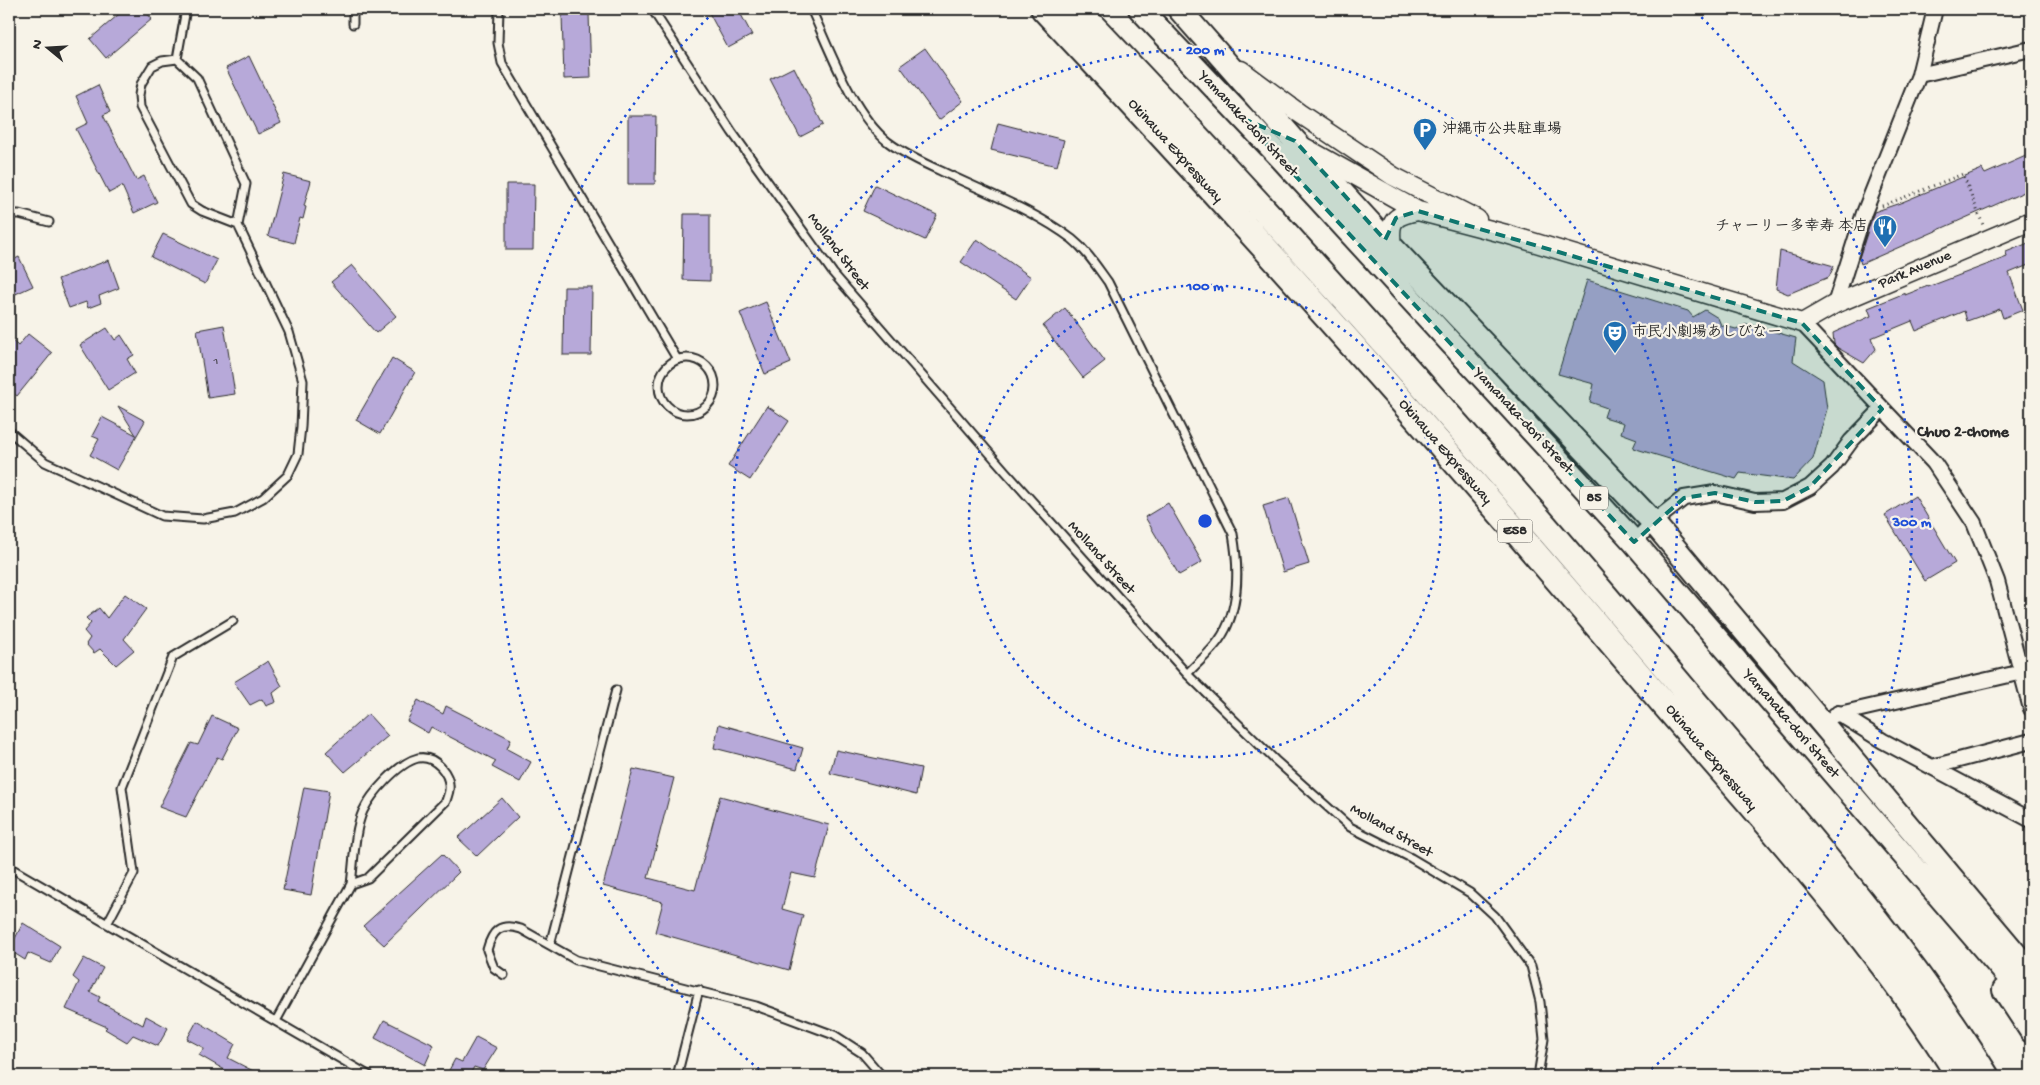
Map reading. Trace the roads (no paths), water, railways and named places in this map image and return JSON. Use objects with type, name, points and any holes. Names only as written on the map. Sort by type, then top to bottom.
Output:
[{"type":"highway","name":"Okinawa Expressway","points":[[1044,9],[1343,337],[1582,608],[1835,905],[1888,974],[1959,1076]]},
{"type":"highway","name":"Okinawa Expressway","points":[[1076,9],[1229,172],[1363,320],[1601,591],[1852,889],[1954,1026],[1986,1076]]},
{"type":"main road","name":"Yamanaka-dori Street","points":[[1140,9],[1332,213],[1634,542],[1980,927],[2031,972]]},
{"type":"main road","name":"Yamanaka-dori Street","points":[[1179,9],[1215,51],[1287,127],[1392,247],[1653,522],[1830,718],[1980,927],[2031,1003]]},
{"type":"main road","points":[[1980,927],[2031,958]]},
{"type":"main road","points":[[1980,927],[2006,994],[2031,1030]]},
{"type":"street","points":[[1835,304],[1864,213],[1920,75],[1935,9]]},
{"type":"street","points":[[1920,75],[2031,49]]},
{"type":"street","points":[[1242,118],[1287,127],[1393,176],[1506,234]]},
{"type":"street","points":[[1287,127],[1418,211],[1506,234],[1802,323],[1934,463],[1974,523],[1997,581],[2027,671],[2031,709]]},
{"type":"street","points":[[1287,127],[1282,151],[1316,186],[1332,213]]},
{"type":"street","points":[[1392,247],[1390,230],[1396,218],[1402,214],[1418,211]]},
{"type":"street","name":"Park Avenue","points":[[1802,323],[1835,304],[2031,221]]},
{"type":"street","points":[[1634,542],[1653,522],[1684,498],[1715,493],[1755,502],[1783,501],[1810,487],[1832,467],[1851,441],[1882,409]]},
{"type":"street","points":[[1830,718],[2027,671]]},
{"type":"street","points":[[1830,718],[1883,741],[2031,820]]},
{"type":"street","points":[[1932,767],[2031,741]]},
{"type":"lane","points":[[177,59],[186,9]]},
{"type":"lane","points":[[353,9],[353,24]]},
{"type":"lane","points":[[499,9],[498,43],[502,63],[677,359]]},
{"type":"lane","name":"Molland Street","points":[[652,9],[732,132],[833,272],[1012,480],[1187,674],[1275,760],[1350,827],[1411,858],[1470,893],[1495,916],[1531,966],[1540,1002],[1544,1039],[1538,1076]]},
{"type":"lane","points":[[811,9],[854,101],[871,125],[888,142],[912,158],[1043,220],[1072,239],[1089,255],[1108,282],[1233,534],[1238,561],[1230,618],[1219,640],[1187,674]]},
{"type":"lane","points":[[9,431],[45,462],[162,516],[211,518],[235,513],[263,498],[288,475],[298,454],[303,382],[289,332],[238,225],[246,184],[197,78],[177,59],[162,60],[152,66],[140,84],[140,107],[191,204],[202,211],[238,225]]},
{"type":"lane","points":[[9,214],[19,214],[49,222]]},
{"type":"lane","points":[[677,359],[699,360],[708,366],[712,373],[715,383],[715,394],[702,411],[690,415],[678,413],[667,407],[661,399],[658,389],[660,377],[666,367],[677,359]]},
{"type":"lane","points":[[107,924],[134,874],[122,788],[173,657],[234,621]]},
{"type":"lane","points":[[550,945],[616,690]]},
{"type":"lane","points":[[276,1021],[351,884],[358,827],[363,811],[380,787],[400,768],[418,758],[429,760],[439,765],[448,780],[449,790],[446,801],[368,878],[351,884]]},
{"type":"lane","points":[[9,867],[370,1076]]},
{"type":"lane","points":[[504,975],[494,968],[487,950],[494,933],[500,928],[511,926],[521,929],[576,960],[756,1006],[834,1035],[862,1053],[882,1076]]},
{"type":"lane","points":[[676,1076],[699,990]]},
{"type":"place","name":"沖縄市公共駐車場","points":[[1425,151]]},
{"type":"place","name":"チャーリー多幸寿 本店","points":[[1885,248]]},
{"type":"place","name":"市民小劇場あしびなー","points":[[1615,354]]},
{"type":"district","name":"Chuo 2-chome","points":[[1963,433]]}]
